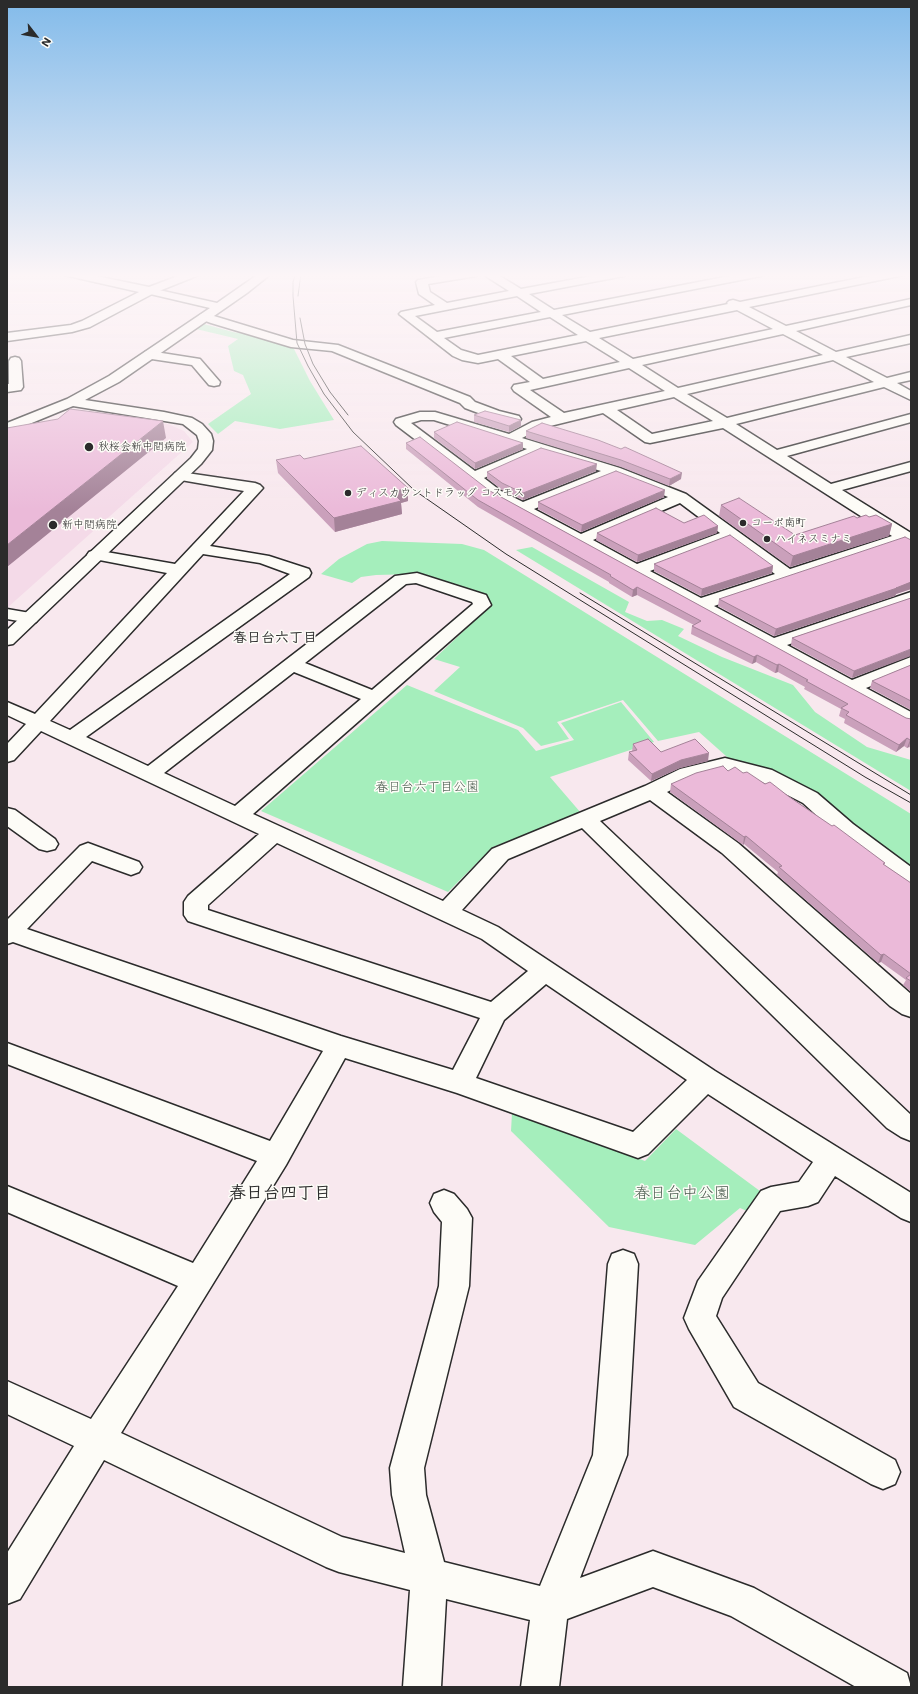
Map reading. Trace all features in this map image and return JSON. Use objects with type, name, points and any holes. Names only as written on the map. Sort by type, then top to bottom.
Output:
[{"type":"street","points":[[7,427],[72,402],[114,379],[152,352]]},
{"type":"street","points":[[344,352],[466,400],[470,405],[494,414],[537,425]]},
{"type":"street","points":[[456,352],[466,357],[478,359],[514,352]]},
{"type":"street","points":[[612,352],[775,455],[902,532]]},
{"type":"street","points":[[562,418],[519,388],[686,352]]},
{"type":"street","points":[[826,352],[911,396]]},
{"type":"street","points":[[512,438],[537,425],[562,418],[856,352]]},
{"type":"street","points":[[148,355],[196,362],[214,382]]},
{"type":"street","points":[[501,355],[541,383]]},
{"type":"street","points":[[7,388],[16,387],[11,362]]},
{"type":"street","points":[[607,409],[650,439],[725,423],[911,376]]},
{"type":"street","points":[[7,640],[95,555],[196,461],[205,450],[206,441],[204,434],[197,427],[187,422],[164,416],[72,402]]},
{"type":"street","points":[[787,575],[681,497],[615,471],[512,438],[436,416],[420,416],[401,422],[496,494],[911,720]]},
{"type":"street","points":[[775,455],[911,418]]},
{"type":"street","points":[[474,477],[541,448]]},
{"type":"street","points":[[830,489],[911,466]]},
{"type":"street","points":[[522,508],[615,471]]},
{"type":"street","points":[[7,756],[255,488],[180,476]]},
{"type":"street","points":[[579,540],[681,497]]},
{"type":"street","points":[[698,605],[787,575],[902,532]]},
{"type":"street","points":[[637,570],[731,534]]},
{"type":"street","points":[[72,738],[302,573],[263,559],[199,549]]},
{"type":"street","points":[[95,555],[179,570]]},
{"type":"street","points":[[150,774],[401,580],[417,578],[480,599],[482,605],[238,815]]},
{"type":"street","points":[[773,644],[911,597]]},
{"type":"street","points":[[7,614],[30,618]]},
{"type":"street","points":[[852,687],[911,663]]},
{"type":"street","points":[[292,665],[374,697]]},
{"type":"street","points":[[7,708],[490,933],[706,1079],[911,1208]]},
{"type":"street","points":[[447,912],[500,854],[652,791],[687,774],[725,764],[765,776],[810,798],[845,829],[911,879]]},
{"type":"street","points":[[652,791],[730,848],[899,999],[911,1007]]},
{"type":"street","points":[[7,815],[47,844]]},
{"type":"street","points":[[585,819],[897,1120],[911,1129]]},
{"type":"street","points":[[274,833],[196,902],[196,915],[495,1013]]},
{"type":"street","points":[[131,866],[88,851],[9,934],[339,1046],[460,1083],[638,1146],[706,1079]]},
{"type":"street","points":[[460,1083],[495,1013],[546,970]]},
{"type":"street","points":[[7,1586],[276,1156],[339,1046]]},
{"type":"street","points":[[7,1053],[276,1156]]},
{"type":"street","points":[[831,1158],[808,1194],[771,1200],[709,1291],[700,1318],[746,1395],[884,1472]]},
{"type":"street","points":[[7,1200],[199,1280]]},
{"type":"street","points":[[422,1687],[429,1576],[408,1495],[407,1468],[454,1286],[457,1218],[444,1203]]},
{"type":"street","points":[[540,1687],[550,1607],[610,1455],[623,1264]]},
{"type":"street","points":[[7,1397],[339,1554],[550,1607],[653,1569],[742,1601],[893,1687]]},
{"type":"shaded area","name":"新中間病院","points":[[81,412],[168,424],[184,431],[193,442],[7,608],[7,436]]},
{"type":"green space","points":[[229,352],[296,352],[310,381],[334,420],[280,429],[235,421],[218,434],[208,424],[251,394],[243,375],[234,371]]},
{"type":"green space","points":[[382,541],[462,544],[484,550],[911,814],[911,871],[855,832],[735,764],[699,732],[658,741],[623,700],[557,722],[569,739],[541,746],[523,728],[434,691],[460,667],[434,659],[489,607],[487,597],[416,574],[361,577],[352,583],[321,574],[339,559],[367,544]]},
{"type":"green space","points":[[532,547],[629,602],[625,612],[647,621],[662,620],[684,629],[678,636],[722,657],[793,685],[815,712],[867,747],[911,760],[911,791],[516,550]]},
{"type":"green space","name":"春日台六丁目公園","points":[[407,685],[518,730],[536,751],[574,740],[561,723],[621,702],[654,742],[550,777],[581,813],[493,847],[448,892],[261,811]]},
{"type":"green space","name":"春日台中公園","points":[[512,1113],[645,1161],[676,1129],[764,1194],[754,1214],[740,1208],[695,1245],[609,1227],[511,1131]]},
{"type":"building","name":"新中間病院","points":[[70,409],[163,421],[7,545],[7,428],[58,419]]},
{"type":"building","points":[[485,411],[521,420],[509,426],[474,415]]},
{"type":"building","points":[[457,422],[523,443],[475,463],[434,432]]},
{"type":"building","points":[[542,423],[598,440],[621,449],[625,447],[682,473],[670,479],[621,460],[526,431]]},
{"type":"building","points":[[420,437],[490,491],[906,718],[911,719],[911,739],[910,740],[907,738],[899,745],[846,715],[849,712],[841,708],[848,704],[806,681],[808,680],[779,664],[777,665],[757,655],[754,657],[692,626],[701,621],[637,587],[633,590],[610,576],[611,575],[478,500],[406,443]]},
{"type":"building","name":"ディスカウントドラッグ コスモス","points":[[361,446],[408,488],[392,492],[401,501],[334,518],[276,460],[300,455],[304,459]]},
{"type":"building","points":[[541,448],[597,464],[523,493],[502,483],[487,472]]},
{"type":"building","points":[[616,471],[665,490],[582,525],[538,502]]},
{"type":"building","points":[[739,498],[795,535],[854,516],[857,518],[866,515],[869,517],[876,515],[892,524],[793,556],[721,505]]},
{"type":"building","points":[[656,508],[684,523],[704,515],[718,526],[638,555],[597,533]]},
{"type":"building","points":[[730,535],[773,566],[702,589],[654,564]]},
{"type":"building","points":[[905,537],[911,540],[911,582],[776,629],[719,599]]},
{"type":"building","points":[[911,598],[911,649],[854,671],[792,638]]},
{"type":"building","points":[[911,665],[911,701],[872,681]]},
{"type":"building","points":[[648,739],[661,752],[695,739],[709,753],[681,760],[652,774],[629,752],[637,750],[633,744]]},
{"type":"building","points":[[723,766],[728,771],[735,767],[743,773],[747,772],[765,784],[770,782],[832,826],[834,825],[885,863],[883,864],[911,883],[911,974],[884,954],[881,955],[779,867],[782,866],[746,836],[744,837],[671,784],[696,773]]},
{"type":"building","points":[[911,974],[911,981],[906,978]]},
{"type":"tram line","points":[[301,352],[324,394],[353,432],[414,490],[506,554],[865,777],[911,803]]},
{"type":"tram line","points":[[308,352],[313,364],[330,392],[348,415]]},
{"type":"tram line","points":[[580,593],[911,795]]},
{"type":"place","name":"秋桜会新中間病院","points":[[89,447]]},
{"type":"place","name":"ディスカウントドラッグ コスモス","points":[[348,493]]},
{"type":"place","name":"コーポ南町","points":[[743,523]]},
{"type":"place","name":"新中間病院","points":[[53,525]]},
{"type":"place","name":"ハイネスミナミ","points":[[767,539]]},
{"type":"district","name":"春日台六丁目","points":[[275,638]]},
{"type":"district","name":"春日台四丁目","points":[[280,1193]]}]
